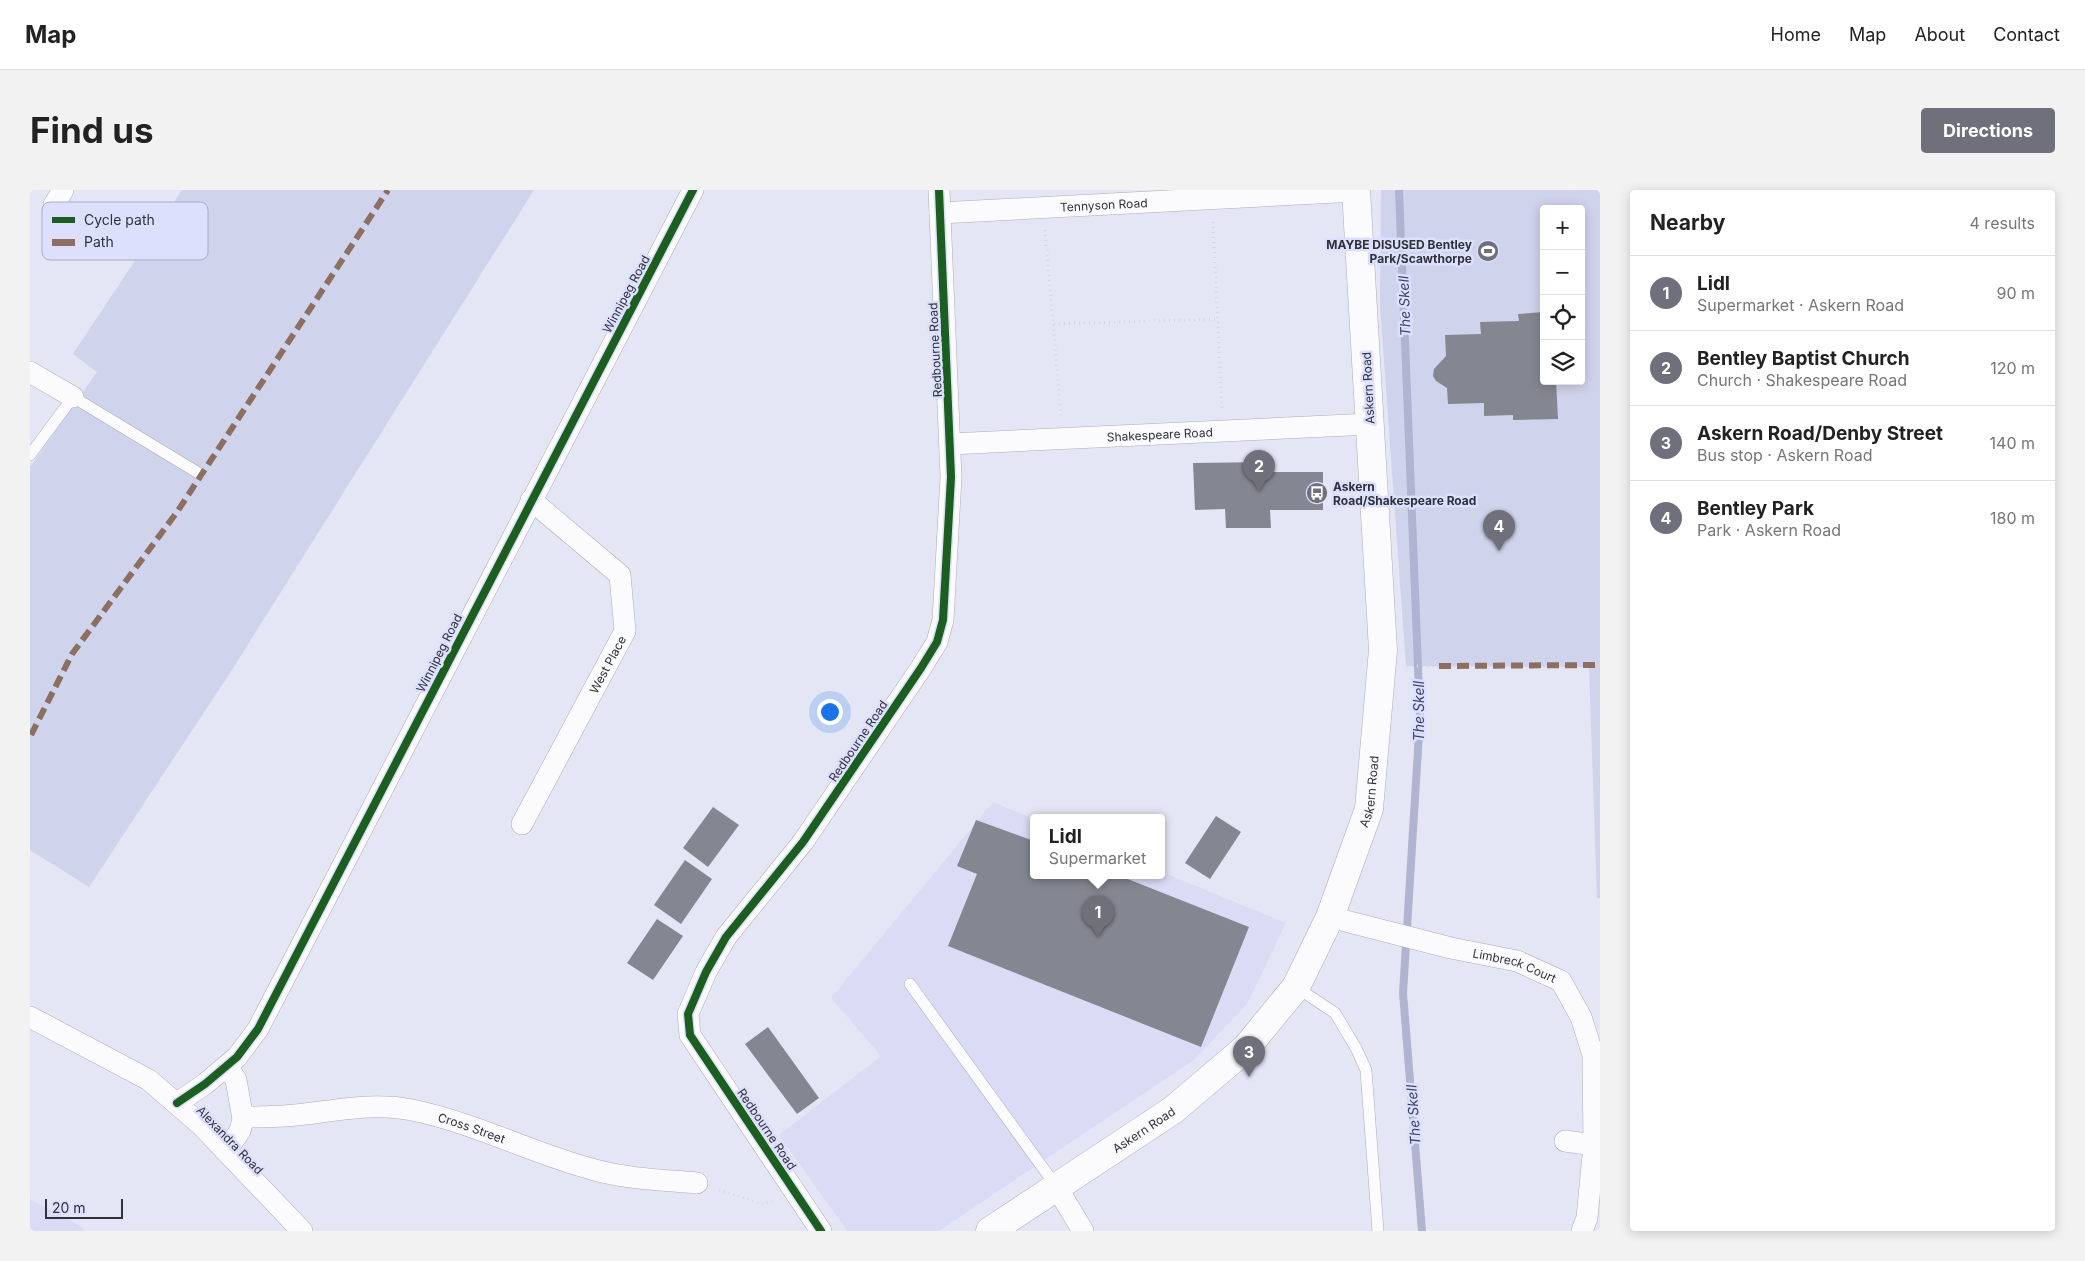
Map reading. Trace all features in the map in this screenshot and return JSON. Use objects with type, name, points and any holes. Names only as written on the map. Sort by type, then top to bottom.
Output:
[{"type":"highway","name":"Askern Road","points":[[990,1231],[1173,1110],[1246,1048],[1296,987],[1330,917],[1369,809],[1383,650],[1356,190]]},
{"type":"street","name":"Winnipeg Road","points":[[177,1103],[237,1057],[258,1029],[693,190]]},
{"type":"street","name":"Redbourne Road","points":[[821,1231],[690,1035],[688,1014],[706,972],[726,937],[803,842],[922,668],[937,642],[943,620],[951,477],[939,190]]},
{"type":"street","name":"Tennyson Road","points":[[940,213],[1356,190]]},
{"type":"street","points":[[30,372],[73,396]]},
{"type":"street","name":"Shakespeare Road","points":[[950,444],[1370,424]]},
{"type":"street","name":"West Place","points":[[522,824],[625,631],[620,575],[532,500]]},
{"type":"street","name":"Limbreck Court","points":[[1330,917],[1451,948],[1517,961],[1561,981],[1581,1017],[1593,1055],[1594,1145],[1587,1218],[1582,1231]]},
{"type":"street","name":"Alexandra Road","points":[[30,1017],[149,1080],[177,1103],[224,1149],[302,1231]]},
{"type":"street","points":[[224,1149],[240,1131],[243,1117],[236,1080],[227,1066]]},
{"type":"street","name":"Cross Street","points":[[243,1117],[284,1116],[356,1106],[378,1105],[457,1120],[568,1162],[596,1170],[632,1177],[697,1183]]},
{"type":"street","points":[[1566,1141],[1594,1145]]},
{"type":"street","points":[[1056,1186],[1083,1231]]},
{"type":"lane","points":[[30,455],[73,396],[200,474]]},
{"type":"lane","points":[[910,984],[1056,1186]]},
{"type":"lane","points":[[1296,987],[1335,1013],[1356,1048],[1366,1070],[1378,1231]]},
{"type":"path","points":[[1574,190],[1575,205]]},
{"type":"path","points":[[1212,198],[1224,431]]},
{"type":"path","points":[[1043,207],[1063,438]]},
{"type":"path","points":[[1054,324],[1218,319]]},
{"type":"path","points":[[1585,321],[1600,322]]},
{"type":"path","points":[[1581,385],[1589,666]]},
{"type":"path","points":[[1587,565],[1600,562]]},
{"type":"path","points":[[1400,666],[1439,666]]},
{"type":"path","points":[[697,1183],[763,1204],[796,1193]]},
{"type":"shaded area","points":[[182,190],[534,190],[228,676],[89,887],[30,850],[30,467],[97,372],[73,354],[135,260],[208,260],[208,202],[174,202]]},
{"type":"shaded area","points":[[1381,190],[1600,190],[1600,898],[1597,898],[1589,667],[1406,666],[1380,305]]},
{"type":"shaded area","points":[[993,802],[1030,817],[1030,879],[1165,879],[1165,873],[1286,923],[1247,1004],[1194,1060],[939,1231],[847,1231],[779,1135],[881,1056],[831,998]]},
{"type":"shaded area","points":[[30,1199],[84,1228],[81,1231],[30,1231]]},
{"type":"building","points":[[1540,312],[1540,385],[1556,385],[1558,419],[1513,420],[1513,415],[1484,416],[1484,403],[1448,404],[1447,388],[1436,381],[1433,376],[1434,369],[1446,356],[1445,335],[1481,334],[1480,322],[1519,321],[1518,314]]},
{"type":"building","points":[[1268,462],[1268,472],[1323,472],[1323,510],[1270,510],[1271,528],[1226,528],[1225,509],[1195,510],[1193,463]]},
{"type":"building","points":[[713,807],[739,825],[708,867],[683,848]]},
{"type":"building","points":[[1216,816],[1241,832],[1210,879],[1185,863]]},
{"type":"building","points":[[976,820],[1030,840],[1030,879],[1128,879],[1249,927],[1201,1047],[948,946],[977,874],[957,866]]},
{"type":"building","points":[[685,860],[712,879],[681,924],[654,905]]},
{"type":"building","points":[[657,919],[683,936],[653,980],[627,963]]},
{"type":"building","points":[[768,1027],[819,1098],[797,1114],[745,1044]]},
{"type":"waterway","name":"The Skell","points":[[1399,190],[1420,717],[1403,993],[1422,1231]]},
{"type":"marked path","points":[[31,735],[72,654],[177,512],[388,190]]},
{"type":"marked path","points":[[1439,666],[1600,665]]},
{"type":"cycle path","points":[[177,1103],[205,1084],[237,1057],[258,1029],[693,190]]},
{"type":"cycle path","points":[[821,1231],[690,1035],[688,1014],[706,972],[726,937],[803,842],[937,642],[943,620],[951,477],[939,190]]},
{"type":"place","name":"MAYBE DISUSED Bentley Park/Scawthorpe","points":[[1488,251]]},
{"type":"place","name":"Bentley Baptist Church","points":[[1259,491]]},
{"type":"place","name":"Askern Road/Shakespeare Road","points":[[1317,493]]},
{"type":"place","name":"Bentley Park","points":[[1499,551]]},
{"type":"place","name":"Lidl","points":[[1098,937]]},
{"type":"place","name":"Askern Road/Denby Street","points":[[1249,1077]]}]
